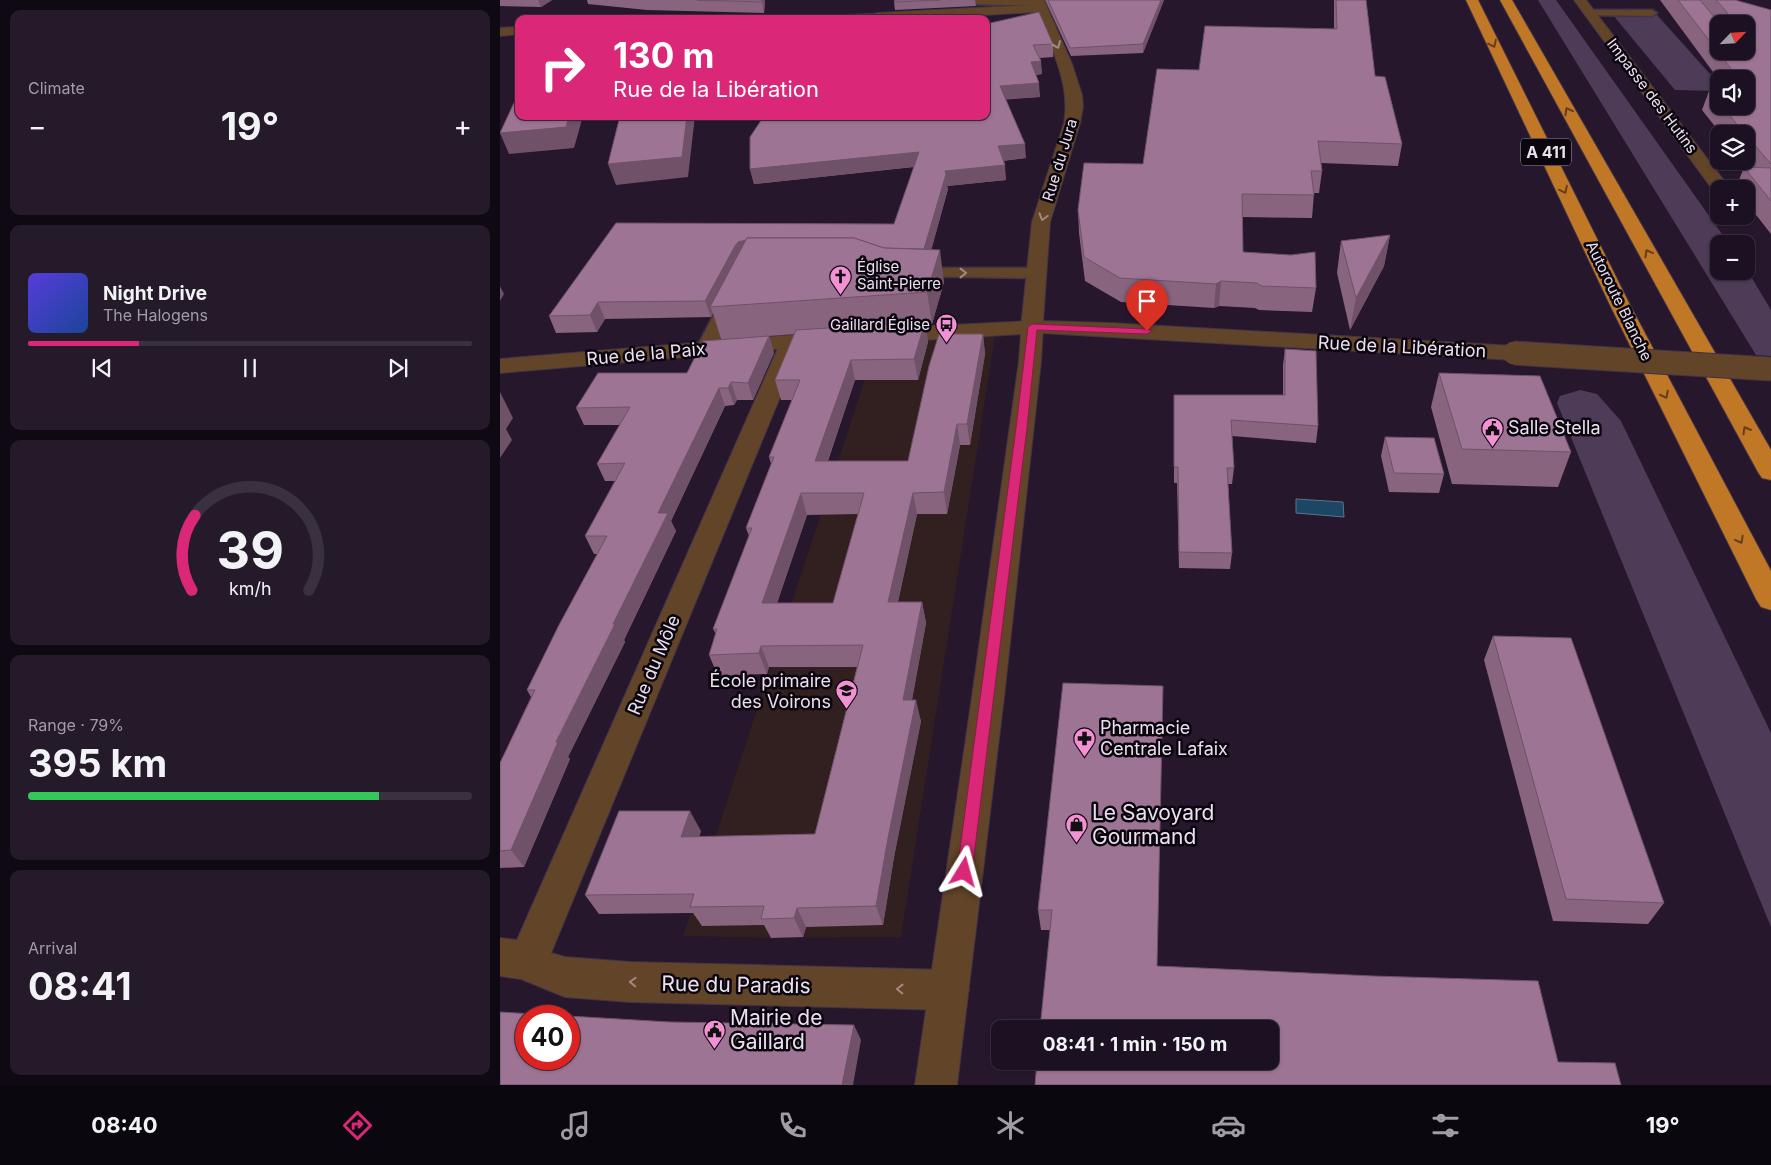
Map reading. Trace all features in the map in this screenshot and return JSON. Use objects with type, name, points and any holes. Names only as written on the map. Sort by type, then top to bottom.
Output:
[{"type":"highway","name":"Autoroute Blanche","points":[[1472,0],[1633,330],[1771,599]]},
{"type":"highway","name":"A 411","points":[[1506,0],[1771,472]]},
{"type":"street","name":"Impasse des Hutins","points":[[1580,0],[1715,180]]},
{"type":"street","points":[[899,15],[1039,3]]},
{"type":"street","name":"Rue du Jura","points":[[936,1085],[988,697],[1032,327],[1041,222],[1076,106],[1066,64],[1039,3]]},
{"type":"street","points":[[500,32],[515,31]]},
{"type":"street","name":"Rue de la Paix","points":[[500,366],[857,337],[1032,327]]},
{"type":"street","name":"Rue de la Libération","points":[[1032,327],[1110,329],[1771,368]]},
{"type":"street","name":"Rue du Môle","points":[[514,959],[792,342]]},
{"type":"street","name":"Rue du Paradis","points":[[514,959],[565,977],[630,982],[949,990]]},
{"type":"lane","points":[[969,1],[1039,3]]},
{"type":"lane","points":[[1590,13],[1652,13]]},
{"type":"lane","points":[[900,273],[1037,272]]},
{"type":"lane","points":[[705,349],[736,289]]},
{"type":"shaded area","points":[[1538,0],[1556,0],[1710,217],[1710,225],[1716,225],[1723,235],[1710,235],[1710,280],[1753,280],[1771,310],[1771,356],[1756,355]]},
{"type":"shaded area","points":[[1613,15],[1657,15],[1710,74],[1710,91],[1675,90]]},
{"type":"shaded area","name":"École primaire des Voirons","points":[[987,333],[995,336],[901,937],[771,938],[683,936],[877,342]]},
{"type":"shaded area","points":[[1580,390],[1597,394],[1621,421],[1771,733],[1771,927],[1557,403],[1560,396]]},
{"type":"water","points":[[1296,499],[1343,502],[1344,517],[1296,513]]},
{"type":"building","points":[[697,0],[762,0],[762,2]]},
{"type":"building","points":[[895,0],[940,0],[894,2]]},
{"type":"building","points":[[1048,0],[1161,0],[1143,44],[1070,48]]},
{"type":"building","points":[[1336,0],[1366,0],[1375,76],[1385,77],[1402,144],[1318,141],[1322,171],[1311,171],[1314,195],[1242,194],[1243,252],[1291,255],[1315,252],[1316,288],[1261,286],[1257,283],[1221,281],[1216,284],[1120,278],[1084,257],[1078,210],[1084,163],[1143,164],[1157,69],[1199,70],[1205,26],[1337,29]]},
{"type":"building","points":[[1678,0],[1700,0],[1712,15],[1710,15],[1710,41]]},
{"type":"building","points":[[1716,0],[1735,0],[1771,10],[1771,164],[1755,145],[1755,125],[1738,125],[1729,115],[1755,115],[1755,70],[1732,70],[1724,60],[1755,60],[1755,15],[1727,15],[1727,12]]},
{"type":"building","points":[[1039,12],[1053,44],[1033,45],[1041,61],[1031,62],[1039,83],[1000,86],[1025,144],[998,146],[1005,165],[945,171],[946,174],[924,249],[884,248],[854,238],[747,238],[738,242],[735,246],[705,301],[598,302],[590,315],[549,316],[616,223],[894,224],[919,152],[750,169],[750,137],[761,120],[990,120],[990,23]]},
{"type":"building","points":[[515,101],[515,120],[568,120],[566,127],[500,133]]},
{"type":"building","points":[[619,120],[687,120],[682,157],[608,164]]},
{"type":"building","points":[[1755,167],[1771,168],[1771,201],[1755,180],[1746,170],[1755,170]]},
{"type":"building","points":[[1390,235],[1356,298],[1341,241]]},
{"type":"building","points":[[747,238],[854,238],[884,248],[940,250],[927,292],[710,307]]},
{"type":"building","points":[[925,322],[914,359],[851,360],[815,461],[908,461],[929,366],[939,334],[983,334],[967,424],[957,424],[944,492],[913,493],[888,602],[922,602],[903,700],[916,700],[876,906],[797,908],[794,918],[761,919],[764,906],[690,907],[694,894],[585,895],[619,811],[690,811],[681,837],[815,834],[863,645],[761,646],[759,653],[709,655],[717,629],[713,629],[752,528],[746,528],[774,457],[769,457],[800,380],[775,380],[796,330]],"holes":[[[801,493],[864,493],[833,603],[762,603]]]},
{"type":"building","points":[[769,336],[748,383],[731,382],[728,388],[719,388],[658,513],[668,513],[556,742],[558,742],[511,850],[500,851],[500,763],[535,690],[527,690],[559,625],[607,536],[585,536],[625,463],[597,464],[630,407],[576,408],[598,373],[687,373],[703,341]]},
{"type":"building","points":[[1285,349],[1316,351],[1318,426],[1231,420],[1234,468],[1227,468],[1232,553],[1179,552],[1178,467],[1174,467],[1174,395],[1285,395]]},
{"type":"building","points":[[1439,373],[1540,376],[1571,452],[1462,449]]},
{"type":"building","points":[[1385,437],[1434,438],[1444,474],[1394,473]]},
{"type":"building","points":[[1493,636],[1571,638],[1664,903],[1566,899]]},
{"type":"building","points":[[1063,683],[1163,686],[1157,966],[1538,981],[1558,1062],[1615,1063],[1621,1085],[1035,1085],[1036,1070],[1279,1070],[1279,1020],[1041,1020],[1052,910],[1038,910]]},
{"type":"building","name":"Mairie de Gaillard","points":[[500,1012],[515,1013],[515,1070],[580,1070],[580,1017],[670,1022],[854,1025],[842,1085],[500,1085]]},
{"type":"place","name":"Église Saint-Pierre","points":[[841,295]]},
{"type":"place","name":"Gaillard Église","points":[[946,344]]},
{"type":"place","name":"Salle Stella","points":[[1492,447]]},
{"type":"place","name":"École primaire des Voirons","points":[[847,710]]},
{"type":"place","name":"Pharmacie Centrale Lafaix","points":[[1084,757]]},
{"type":"place","name":"Le Savoyard Gourmand","points":[[1076,844]]},
{"type":"place","name":"Mairie de Gaillard","points":[[714,1049]]},
{"type":"route","points":[[964,872],[1022,428],[1032,327],[1147,331]]}]
